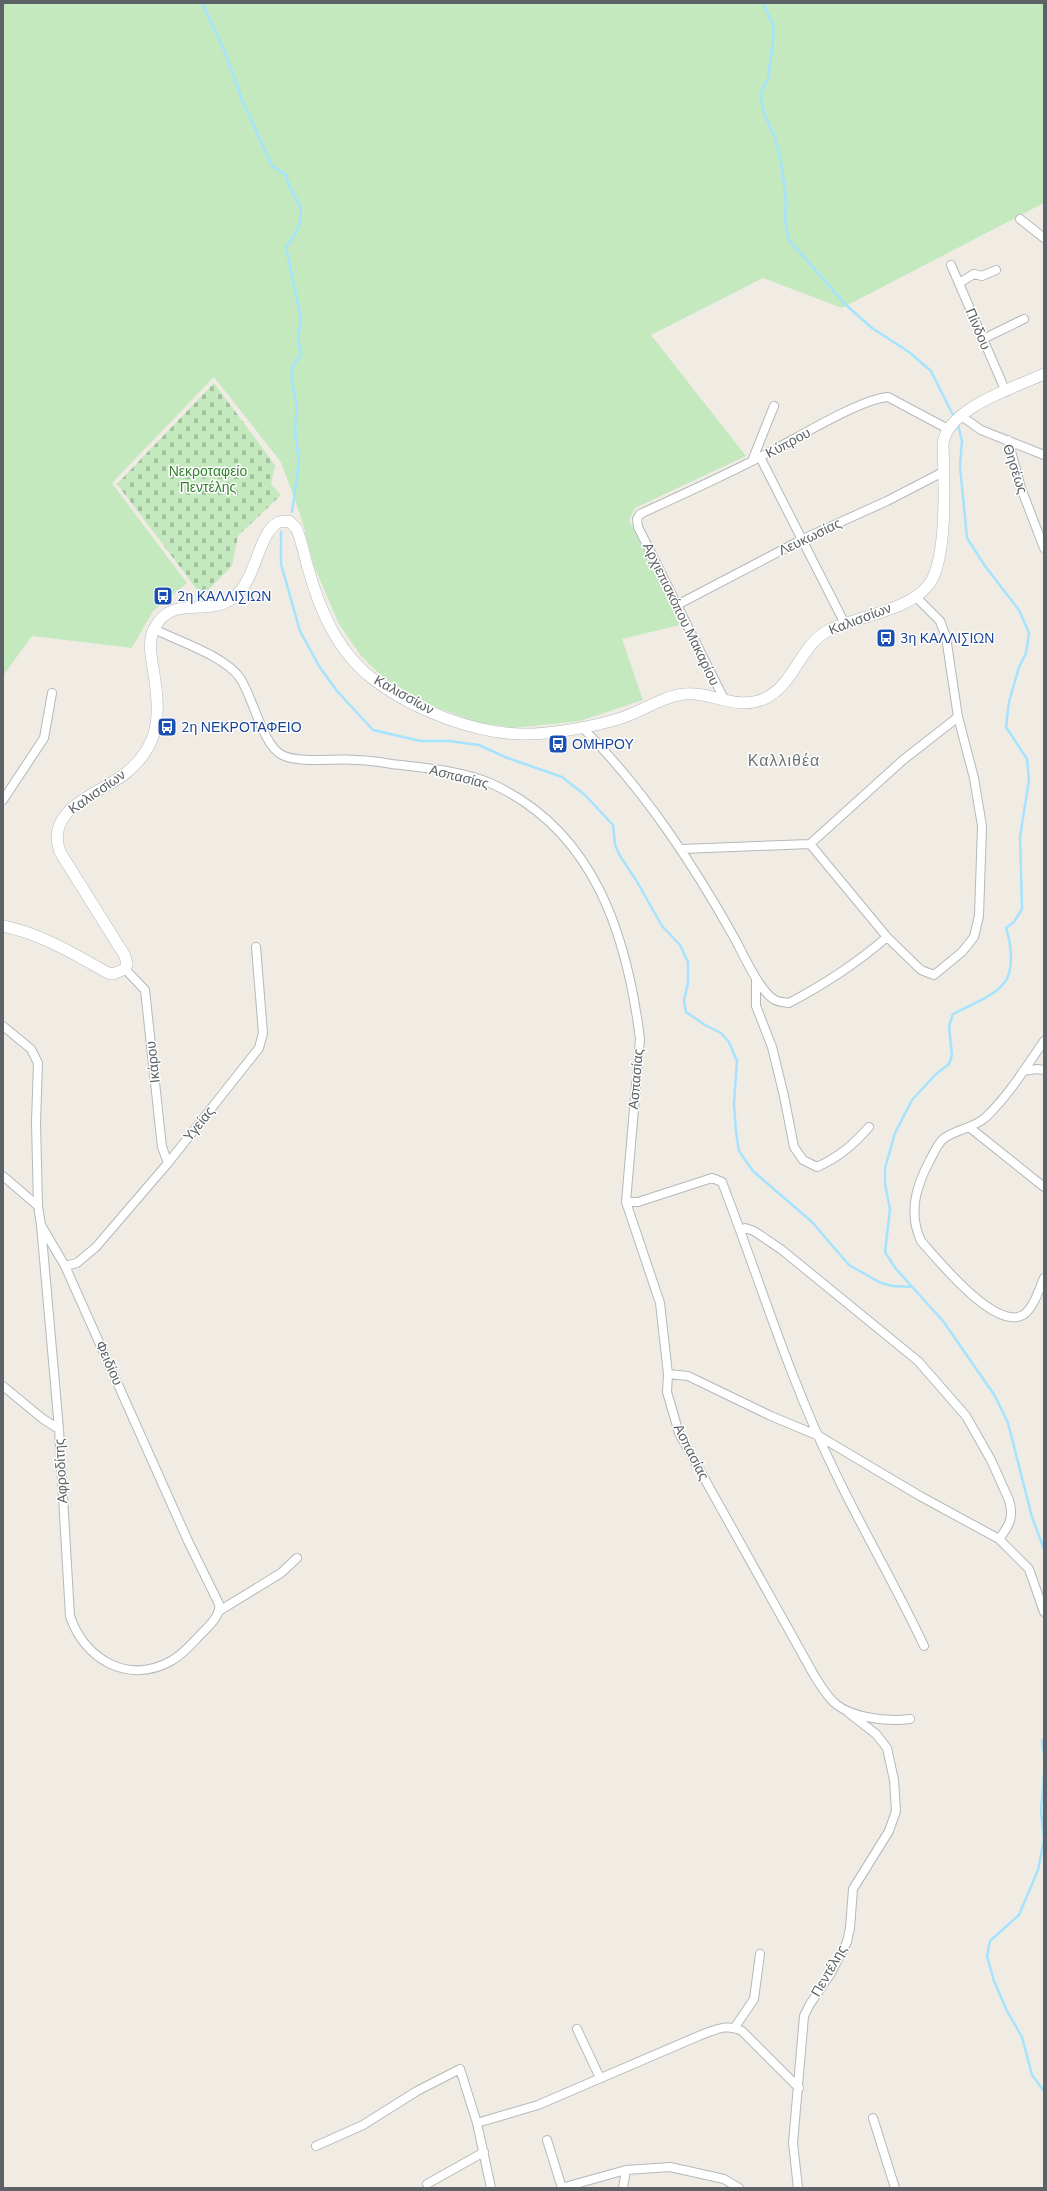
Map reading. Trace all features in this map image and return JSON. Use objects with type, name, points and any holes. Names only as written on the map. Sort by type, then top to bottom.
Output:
[{"type":"main road","name":"Καλισσίων","points":[[125,969],[127,964],[125,956],[60,852],[57,842],[57,831],[67,812],[126,773],[145,754],[152,740],[158,715],[150,648],[154,629],[168,612],[180,608],[213,607],[236,596],[248,581],[264,542],[272,528],[280,522],[289,521],[299,533],[316,595],[330,628],[355,661],[378,682],[396,694],[439,715],[478,728],[522,735],[582,727],[621,719],[666,699],[682,695],[698,694],[724,701],[749,703],[771,694],[783,685],[816,640],[826,632],[916,597],[931,582],[938,563],[942,525],[943,444],[948,429],[960,415],[1044,374]]},
{"type":"main road","points":[[3,926],[33,934],[54,943],[108,973],[113,974],[125,969]]},
{"type":"street","points":[[1020,219],[1044,238]]},
{"type":"street","name":"Πίνδου","points":[[951,265],[1006,392]]},
{"type":"street","points":[[959,283],[974,274],[982,276],[996,270]]},
{"type":"street","points":[[983,339],[1024,319]]},
{"type":"street","name":"Κύπρου","points":[[638,527],[637,519],[640,514],[752,461],[846,413],[880,398],[888,397],[948,429]]},
{"type":"street","points":[[752,461],[774,406]]},
{"type":"street","name":"Θησέως","points":[[960,415],[981,430],[1008,440],[1021,488],[1044,548]]},
{"type":"street","points":[[1008,440],[1044,454]]},
{"type":"street","points":[[760,457],[845,624]]},
{"type":"street","name":"Λευκωσίας","points":[[677,605],[803,539],[887,501],[943,472]]},
{"type":"street","name":"Αρχιεπισκόπου Μακαρίου","points":[[638,527],[724,701]]},
{"type":"street","points":[[810,844],[887,937],[921,970],[934,975],[962,952],[974,938],[979,916],[982,826],[974,778],[958,717],[954,679],[944,632],[940,621],[916,597]]},
{"type":"street","name":"Ασπασίας","points":[[154,629],[212,657],[230,668],[240,677],[267,739],[276,752],[298,760],[357,760],[436,769],[489,782],[534,808],[570,842],[586,865],[611,912],[622,948],[636,1012],[640,1039],[626,1202],[660,1303],[668,1374],[667,1392],[679,1433],[814,1675],[828,1697],[847,1711],[881,1721],[910,1719]]},
{"type":"street","points":[[3,800],[44,738],[52,693]]},
{"type":"street","points":[[682,849],[810,844],[903,760],[958,717]]},
{"type":"street","points":[[582,727],[623,770],[682,849],[700,877],[756,979],[774,1000],[789,1003],[852,966],[887,937]]},
{"type":"street","name":"Υγείας","points":[[66,1266],[77,1263],[96,1247],[168,1163],[260,1044],[263,1033],[256,947]]},
{"type":"street","name":"Ικάρου","points":[[125,969],[145,990],[162,1147],[168,1163]]},
{"type":"street","points":[[756,979],[756,1006],[772,1047],[794,1147],[803,1160],[817,1167],[835,1158],[853,1145],[869,1127]]},
{"type":"street","name":"Φειδίου","points":[[3,1026],[32,1050],[38,1063],[36,1122],[38,1206],[41,1225],[66,1266],[188,1541],[213,1590],[219,1604],[219,1611]]},
{"type":"street","points":[[1044,1041],[1023,1071],[985,1118],[968,1127],[959,1129],[937,1146],[920,1178],[913,1210],[916,1230],[921,1241],[971,1294],[1003,1316],[1015,1318],[1026,1312],[1044,1278]]},
{"type":"street","points":[[1023,1071],[1037,1069],[1044,1070]]},
{"type":"street","points":[[968,1127],[1044,1187]]},
{"type":"street","points":[[3,1176],[38,1206]]},
{"type":"street","points":[[626,1202],[638,1202],[712,1178],[722,1182],[741,1230],[779,1338],[834,1471],[897,1588],[924,1646]]},
{"type":"street","name":"Αφροδίτης","points":[[41,1225],[59,1429],[70,1616],[74,1627],[84,1644],[102,1660],[115,1666],[134,1670],[146,1669],[172,1660],[188,1648],[212,1623],[219,1611]]},
{"type":"street","points":[[741,1230],[745,1228],[754,1231],[782,1250],[918,1361],[966,1416],[979,1438],[1009,1500],[1012,1510],[1012,1520],[999,1539]]},
{"type":"street","points":[[668,1374],[688,1376],[771,1416],[819,1436],[920,1496],[999,1539],[1029,1569],[1044,1612]]},
{"type":"street","points":[[3,1386],[43,1419],[59,1429]]},
{"type":"street","points":[[219,1611],[281,1572],[298,1558]]},
{"type":"street","name":"Πεντέλης","points":[[798,2188],[793,2143],[799,2088],[804,2016],[810,2004],[831,1973],[846,1942],[850,1928],[852,1889],[889,1831],[896,1811],[894,1780],[887,1748],[880,1738],[847,1711]]},
{"type":"street","points":[[735,2027],[754,1999],[760,1954]]},
{"type":"street","points":[[477,2123],[538,2104],[700,2035],[727,2026],[735,2027],[742,2031],[799,2088]]},
{"type":"street","points":[[576,2029],[600,2078]]},
{"type":"street","points":[[316,2146],[363,2125],[417,2091],[460,2069],[477,2123],[491,2188]]},
{"type":"street","points":[[873,2118],[895,2188]]},
{"type":"street","points":[[547,2140],[561,2188],[626,2170],[670,2167],[724,2179],[739,2188]]},
{"type":"street","points":[[427,2184],[484,2152]]},
{"type":"street","points":[[623,2188],[626,2170]]},
{"type":"green space","points":[[3,3],[1044,3],[1044,203],[842,308],[763,278],[651,335],[746,456],[635,508],[629,520],[680,625],[622,639],[643,700],[580,721],[514,728],[477,722],[435,707],[386,680],[361,656],[339,624],[314,566],[301,517],[281,462],[214,377],[112,483],[187,583],[153,611],[132,648],[32,636],[3,676]]},
{"type":"green space","name":"Νεκροταφείο Πεντέλης","points":[[214,383],[275,465],[271,484],[281,495],[238,536],[232,566],[202,596],[117,484]]},
{"type":"waterway","points":[[202,3],[224,50],[243,102],[272,166],[286,175],[301,210],[300,221],[296,232],[286,247],[301,319],[298,339],[301,354],[292,368],[292,383],[297,407],[295,431],[299,461],[292,512]]},
{"type":"waterway","points":[[763,3],[773,25],[773,41],[768,79],[760,94],[765,116],[776,140],[782,168],[786,201],[785,220],[789,240],[845,304],[872,328],[909,352],[931,371],[953,415]]},
{"type":"waterway","points":[[958,425],[962,441],[960,466],[967,538],[985,566],[1019,610],[1029,633],[1026,653],[1019,667],[1009,702],[1006,727],[1027,759],[1029,780],[1020,837],[1022,909],[1014,922],[1006,928],[1011,956],[1010,971],[1007,978],[1000,988],[981,1000],[953,1014],[949,1026],[952,1055],[949,1064],[935,1075],[912,1100],[895,1133],[885,1168],[885,1184],[890,1209],[885,1252],[896,1269],[943,1321],[995,1396],[1008,1423],[1032,1517],[1044,1549]]},
{"type":"waterway","points":[[281,532],[281,564],[300,631],[319,666],[337,691],[373,730],[420,741],[449,741],[479,745],[505,757],[562,777],[585,795],[613,825],[615,845],[620,856],[636,880],[662,926],[680,945],[688,962],[688,983],[684,1000],[686,1012],[705,1025],[721,1033],[729,1042],[737,1061],[734,1104],[739,1151],[753,1171],[812,1222],[849,1265],[881,1283],[893,1286],[913,1287]]},
{"type":"waterway","points":[[1044,1739],[1042,1741],[1044,1754]]},
{"type":"waterway","points":[[1044,1773],[1041,1811],[1044,1840],[1038,1870],[1019,1915],[990,1941],[987,1956],[994,1981],[1007,2011],[1022,2037],[1032,2075],[1044,2091]]},
{"type":"place","name":"2η ΚΑΛΛΙΣΙΩΝ","points":[[163,596]]},
{"type":"place","name":"3η ΚΑΛΛΙΣΙΩΝ","points":[[886,638]]},
{"type":"place","name":"2η ΝΕΚΡΟΤΑΦΕΙΟ","points":[[167,727]]},
{"type":"place","name":"ΟΜΗΡΟΥ","points":[[558,744]]},
{"type":"district","name":"Καλλιθέα","points":[[784,761]]}]
